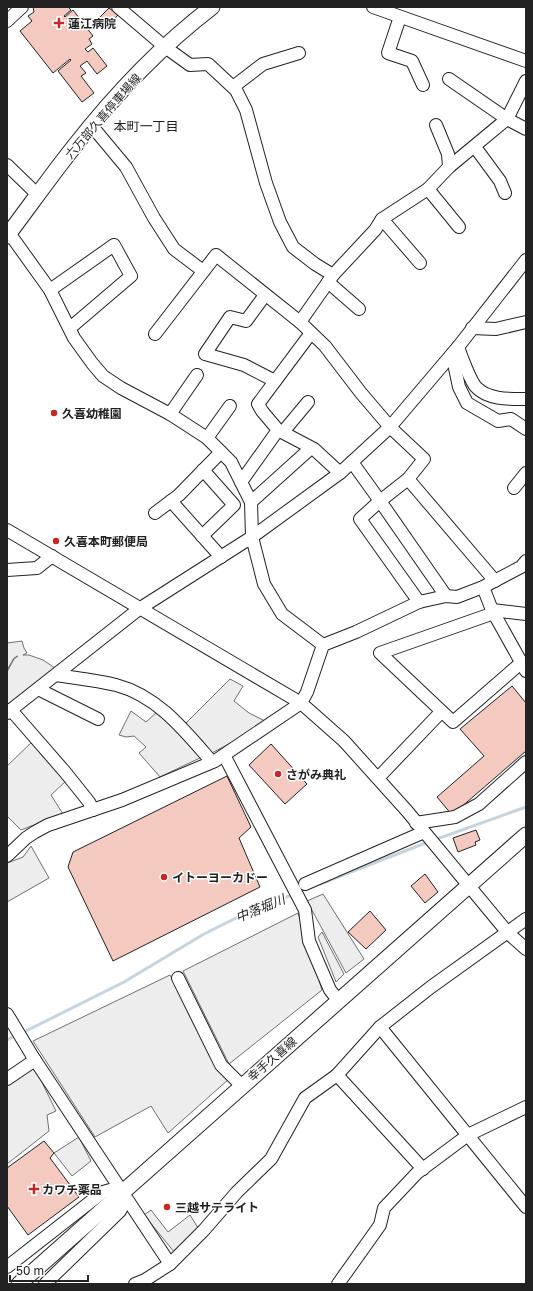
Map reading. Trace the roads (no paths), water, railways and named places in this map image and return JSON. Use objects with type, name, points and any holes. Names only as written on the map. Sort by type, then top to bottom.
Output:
[{"type":"main road","name":"六万部久喜停車場線","points":[[8,233],[91,125],[112,101],[165,47],[198,17],[212,7]]},
{"type":"main road","name":"幸手久喜線","points":[[19,1284],[526,835]]},
{"type":"street","points":[[7,21],[22,7]]},
{"type":"street","points":[[118,7],[165,47],[190,65],[208,64],[236,90],[246,110],[266,183],[280,222],[294,247],[331,279],[359,310]]},
{"type":"street","points":[[373,7],[526,61]]},
{"type":"street","points":[[400,17],[388,53],[412,61],[423,85]]},
{"type":"street","points":[[233,87],[263,64],[299,53]]},
{"type":"street","points":[[449,79],[507,119],[526,129]]},
{"type":"street","points":[[300,322],[331,279],[382,219],[428,189],[449,167],[507,119],[526,81]]},
{"type":"street","points":[[91,125],[126,167],[154,218],[174,250],[203,271]]},
{"type":"street","points":[[436,125],[448,154],[449,167]]},
{"type":"street","points":[[474,147],[500,181],[505,193]]},
{"type":"street","points":[[7,165],[38,195]]},
{"type":"street","points":[[428,189],[459,227]]},
{"type":"street","points":[[382,219],[420,263]]},
{"type":"street","points":[[8,233],[50,290],[74,338],[103,376],[121,388],[170,414],[207,438],[231,462],[251,502],[252,537],[264,584],[282,614],[323,645]]},
{"type":"street","points":[[50,290],[114,245],[131,276],[70,328]]},
{"type":"street","points":[[155,334],[216,254],[300,322],[325,346],[360,393],[390,426],[424,459],[408,479],[380,500],[360,519],[419,602]]},
{"type":"street","points":[[93,810],[89,802],[65,772],[9,712],[139,608],[252,537],[340,473],[390,426],[455,351],[526,260]]},
{"type":"street","points":[[265,295],[246,321],[230,317],[205,354],[244,365],[275,381]]},
{"type":"street","points":[[472,328],[496,328],[526,322]]},
{"type":"street","points":[[311,333],[258,404],[262,411],[281,431],[311,448],[340,473]]},
{"type":"street","points":[[455,351],[475,387],[486,395],[505,399],[522,400]]},
{"type":"street","points":[[455,351],[459,387],[467,403],[498,421],[511,419],[526,429]]},
{"type":"street","points":[[170,414],[197,375]]},
{"type":"street","points":[[241,482],[281,431],[308,402]]},
{"type":"street","points":[[207,438],[230,406]]},
{"type":"street","points":[[251,502],[311,448]]},
{"type":"street","points":[[155,512],[179,495],[221,452]]},
{"type":"street","points":[[352,462],[446,596]]},
{"type":"street","points":[[202,536],[234,505],[203,470]]},
{"type":"street","points":[[514,488],[526,473]]},
{"type":"street","points":[[408,479],[494,581]]},
{"type":"street","points":[[171,501],[221,557]]},
{"type":"street","points":[[7,530],[301,703],[344,741],[378,778],[508,932],[526,949]]},
{"type":"street","points":[[7,570],[37,568],[52,556]]},
{"type":"street","points":[[7,856],[40,829],[122,800],[212,762],[224,755],[301,703],[307,692],[323,645],[356,632],[419,602],[446,596],[457,597],[483,588],[521,567],[526,561]]},
{"type":"street","points":[[483,588],[493,612],[524,667],[453,722],[380,653],[493,612],[526,614]]},
{"type":"street","points":[[56,675],[116,685],[146,697],[175,720],[212,762]]},
{"type":"street","points":[[38,689],[98,719]]},
{"type":"street","points":[[378,778],[441,712]]},
{"type":"street","points":[[224,755],[305,910],[309,941],[330,990],[339,1001]]},
{"type":"street","points":[[305,884],[420,827],[455,817],[479,804],[526,762]]},
{"type":"street","points":[[135,1284],[145,1280],[170,1264],[204,1230],[237,1192],[271,1159],[305,1098],[337,1075],[380,1027],[431,987],[526,919]]},
{"type":"street","points":[[178,978],[221,1065],[242,1086]]},
{"type":"street","points":[[10,1021],[170,1264]]},
{"type":"street","points":[[380,1027],[526,1207]]},
{"type":"street","points":[[7,1079],[35,1060]]},
{"type":"street","points":[[337,1075],[423,1169]]},
{"type":"street","points":[[338,1284],[380,1226],[384,1208],[417,1173],[468,1135],[526,1107]]},
{"type":"street","points":[[7,1267],[103,1192],[110,1190],[123,1192]]},
{"type":"street","points":[[45,1284],[120,1211],[122,1207],[123,1192]]},
{"type":"waterway","name":"中落堀川","points":[[434,840],[526,807]]},
{"type":"waterway","name":"中落堀川","points":[[320,884],[428,842]]},
{"type":"waterway","name":"中落堀川","points":[[22,1033],[124,982],[204,934],[238,917],[294,894]]},
{"type":"waterway","name":"中落堀川","points":[[7,1040],[17,1035]]},
{"type":"place","name":"蓮江病院","points":[[59,23]]},
{"type":"place","name":"久喜幼稚園","points":[[54,413]]},
{"type":"place","name":"久喜本町郵便局","points":[[56,541]]},
{"type":"place","name":"さがみ典礼","points":[[278,774]]},
{"type":"place","name":"イトーヨーカドー","points":[[164,877]]},
{"type":"place","name":"カワチ薬品","points":[[34,1189]]},
{"type":"place","name":"三越サテライト","points":[[167,1207]]},
{"type":"district","name":"本町一丁目","points":[[146,126]]}]
